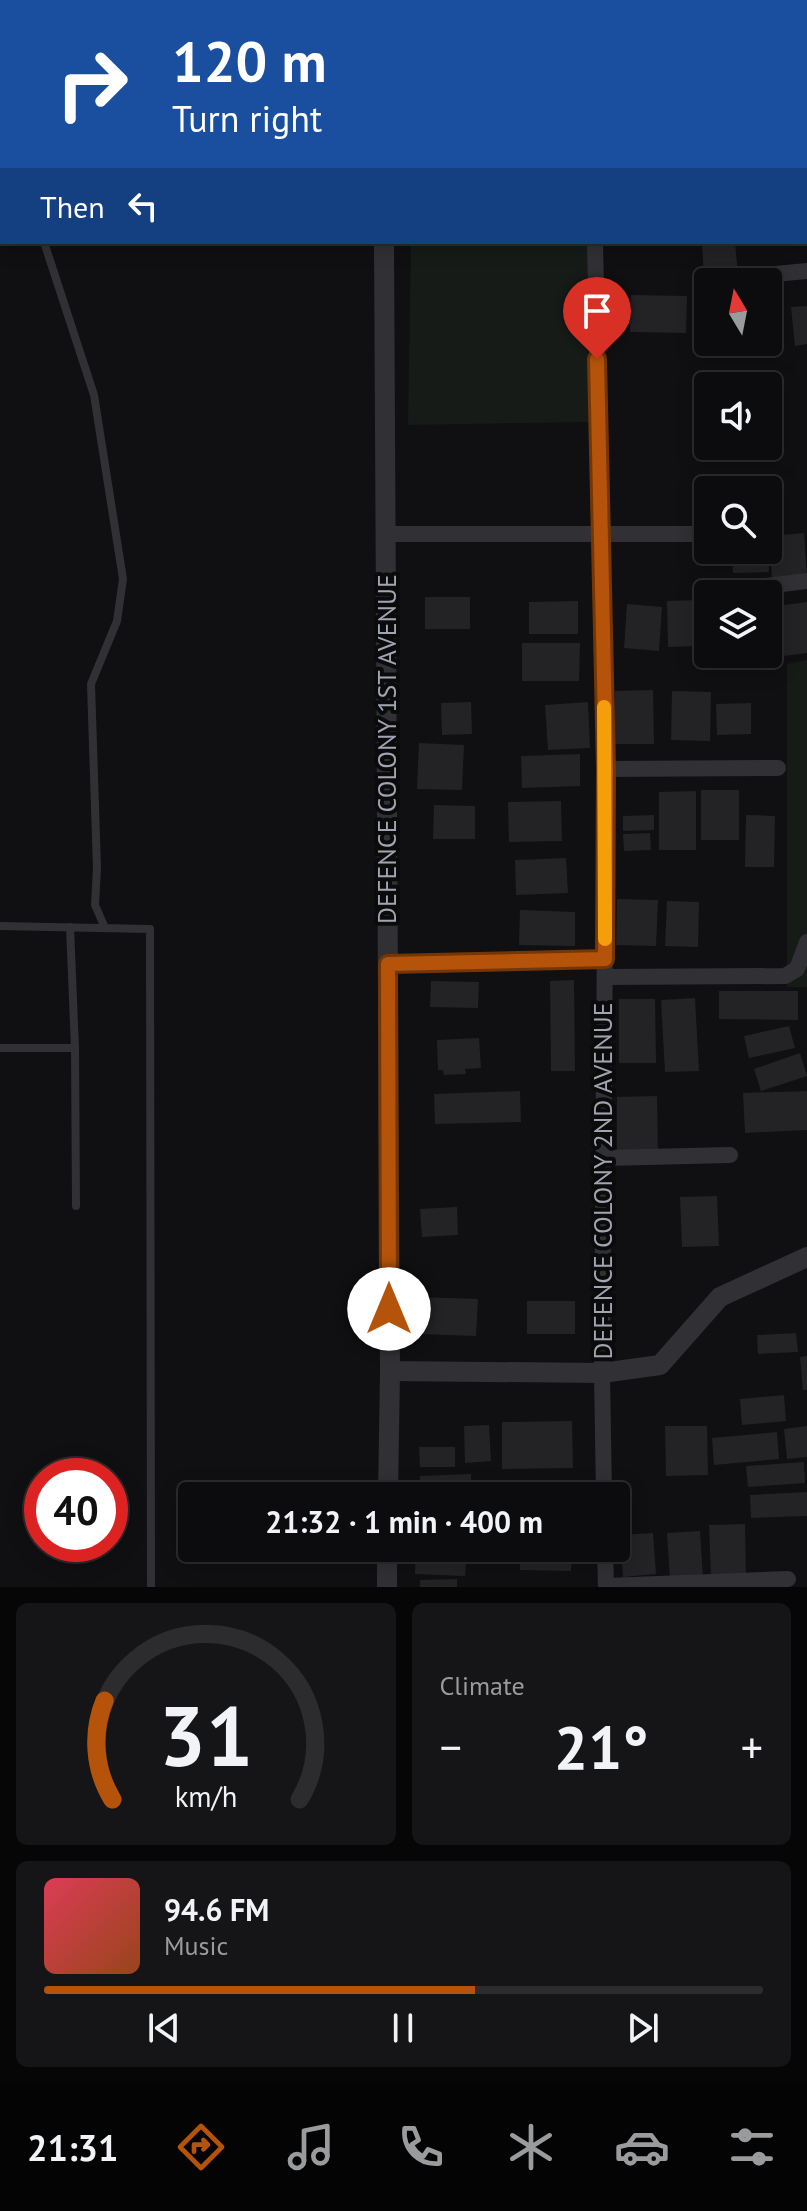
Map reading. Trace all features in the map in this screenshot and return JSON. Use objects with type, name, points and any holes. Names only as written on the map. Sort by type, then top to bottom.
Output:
[{"type":"street","name":"DEFENCE COLONY 1ST AVENUE","points":[[384,244],[388,1482]]},
{"type":"street","name":"DEFENCE COLONY 2ND AVENUE","points":[[595,244],[606,769],[604,1482]]},
{"type":"street","points":[[782,273],[807,271]]},
{"type":"street","points":[[385,534],[694,534]]},
{"type":"street","points":[[782,584],[807,581]]},
{"type":"street","points":[[606,769],[778,768]]},
{"type":"street","points":[[605,977],[790,975],[797,969],[807,942]]},
{"type":"street","points":[[388,964],[605,959]]},
{"type":"street","points":[[605,1158],[730,1155]]},
{"type":"street","points":[[390,1371],[602,1373],[660,1365],[720,1297],[807,1257]]},
{"type":"street","points":[[387,1562],[387,1587]]},
{"type":"street","points":[[605,1562],[606,1587],[788,1579]]},
{"type":"lane","points":[[45,244],[94,395],[123,579],[117,621],[91,684],[97,868],[95,905],[105,928]]},
{"type":"lane","points":[[0,926],[150,929],[151,1587]]},
{"type":"lane","points":[[70,927],[76,1206]]},
{"type":"lane","points":[[0,1048],[75,1048]]},
{"type":"shaded area","points":[[411,244],[589,244],[591,422],[408,425]]},
{"type":"shaded area","points":[[807,660],[807,987],[787,987],[787,664]]},
{"type":"building","points":[[702,244],[735,244],[737,268],[703,268]]},
{"type":"building","points":[[631,295],[687,296],[686,333],[630,332]]},
{"type":"building","points":[[807,306],[807,344],[795,346],[791,307]]},
{"type":"building","points":[[804,533],[807,578],[772,580],[771,564],[782,564],[782,535]]},
{"type":"building","points":[[733,564],[769,564],[769,572],[733,573]]},
{"type":"building","points":[[425,597],[470,597],[470,629],[425,629]]},
{"type":"building","points":[[694,600],[694,646],[668,647],[667,601]]},
{"type":"building","points":[[578,601],[578,634],[529,634],[529,602]]},
{"type":"building","points":[[807,602],[807,653],[782,656],[782,605]]},
{"type":"building","points":[[627,604],[662,607],[659,651],[624,648]]},
{"type":"building","points":[[522,643],[580,643],[579,681],[522,681]]},
{"type":"building","points":[[653,690],[654,744],[615,744],[615,691]]},
{"type":"building","points":[[672,691],[711,692],[710,741],[671,740]]},
{"type":"building","points":[[471,702],[472,734],[442,735],[441,703]]},
{"type":"building","points":[[588,702],[590,748],[548,750],[545,705]]},
{"type":"building","points":[[751,703],[751,734],[717,735],[716,704]]},
{"type":"building","points":[[419,743],[464,745],[462,790],[417,789]]},
{"type":"building","points":[[580,754],[580,786],[522,788],[521,756]]},
{"type":"building","points":[[701,790],[739,790],[739,840],[701,840]]},
{"type":"building","points":[[696,791],[696,850],[659,850],[659,792]]},
{"type":"building","points":[[561,801],[562,841],[509,842],[508,802]]},
{"type":"building","points":[[434,805],[475,806],[475,839],[433,839]]},
{"type":"building","points":[[654,815],[654,830],[623,831],[623,816]]},
{"type":"building","points":[[746,815],[775,816],[774,867],[745,867]]},
{"type":"building","points":[[650,833],[651,850],[624,851],[623,834]]},
{"type":"building","points":[[566,858],[568,893],[516,895],[515,860]]},
{"type":"building","points":[[617,899],[658,900],[656,946],[616,945]]},
{"type":"building","points":[[667,901],[699,902],[698,947],[665,946]]},
{"type":"building","points":[[520,910],[575,912],[575,946],[519,945]]},
{"type":"building","points":[[574,980],[575,1071],[551,1071],[550,981]]},
{"type":"building","points":[[431,981],[479,982],[478,1008],[430,1007]]},
{"type":"building","points":[[719,991],[798,991],[798,1020],[719,1019]]},
{"type":"building","points":[[695,998],[699,1071],[665,1072],[661,1000]]},
{"type":"building","points":[[619,999],[655,999],[656,1063],[619,1063]]},
{"type":"building","points":[[789,1026],[795,1048],[749,1058],[744,1036]]},
{"type":"building","points":[[479,1038],[481,1068],[465,1069],[466,1074],[444,1075],[443,1070],[438,1070],[437,1040]]},
{"type":"building","points":[[800,1053],[807,1076],[761,1091],[754,1069]]},
{"type":"building","points":[[520,1091],[521,1122],[435,1124],[434,1094]]},
{"type":"building","points":[[807,1091],[807,1130],[745,1133],[743,1093]]},
{"type":"building","points":[[657,1096],[658,1154],[617,1155],[617,1097]]},
{"type":"building","points":[[717,1196],[719,1246],[682,1247],[680,1197]]},
{"type":"building","points":[[457,1207],[458,1235],[422,1237],[420,1209]]},
{"type":"building","points":[[419,1297],[478,1299],[476,1336],[418,1334]]},
{"type":"building","points":[[527,1301],[575,1301],[575,1334],[527,1334]]},
{"type":"building","points":[[796,1333],[798,1352],[758,1354],[757,1335]]},
{"type":"building","points":[[807,1356],[807,1390],[803,1390],[800,1357]]},
{"type":"building","points":[[784,1395],[786,1421],[742,1425],[740,1399]]},
{"type":"building","points":[[572,1421],[573,1468],[502,1469],[502,1422]]},
{"type":"building","points":[[489,1425],[491,1461],[465,1463],[464,1426]]},
{"type":"building","points":[[665,1426],[707,1426],[708,1475],[666,1476]]},
{"type":"building","points":[[807,1426],[807,1457],[787,1459],[784,1429]]},
{"type":"building","points":[[777,1432],[779,1459],[714,1465],[712,1438]]},
{"type":"building","points":[[419,1447],[455,1447],[455,1467],[420,1467]]},
{"type":"building","points":[[804,1462],[805,1483],[748,1487],[746,1466]]},
{"type":"building","points":[[471,1474],[471,1482],[420,1482],[420,1476]]},
{"type":"building","points":[[807,1492],[807,1516],[751,1518],[750,1495]]},
{"type":"building","points":[[745,1524],[746,1576],[711,1577],[709,1525]]},
{"type":"building","points":[[700,1531],[703,1578],[670,1580],[667,1533]]},
{"type":"building","points":[[653,1533],[656,1574],[623,1577],[622,1562],[630,1562],[630,1534]]},
{"type":"building","points":[[415,1562],[466,1562],[465,1576],[415,1574]]},
{"type":"building","points":[[520,1562],[571,1562],[571,1571],[520,1570]]},
{"type":"building","points":[[457,1579],[457,1587],[420,1587],[420,1580]]},
{"type":"slow traffic","points":[[604,707],[605,939]]},
{"type":"route","points":[[389,1309],[388,964],[605,959],[606,769],[597,359]]}]
